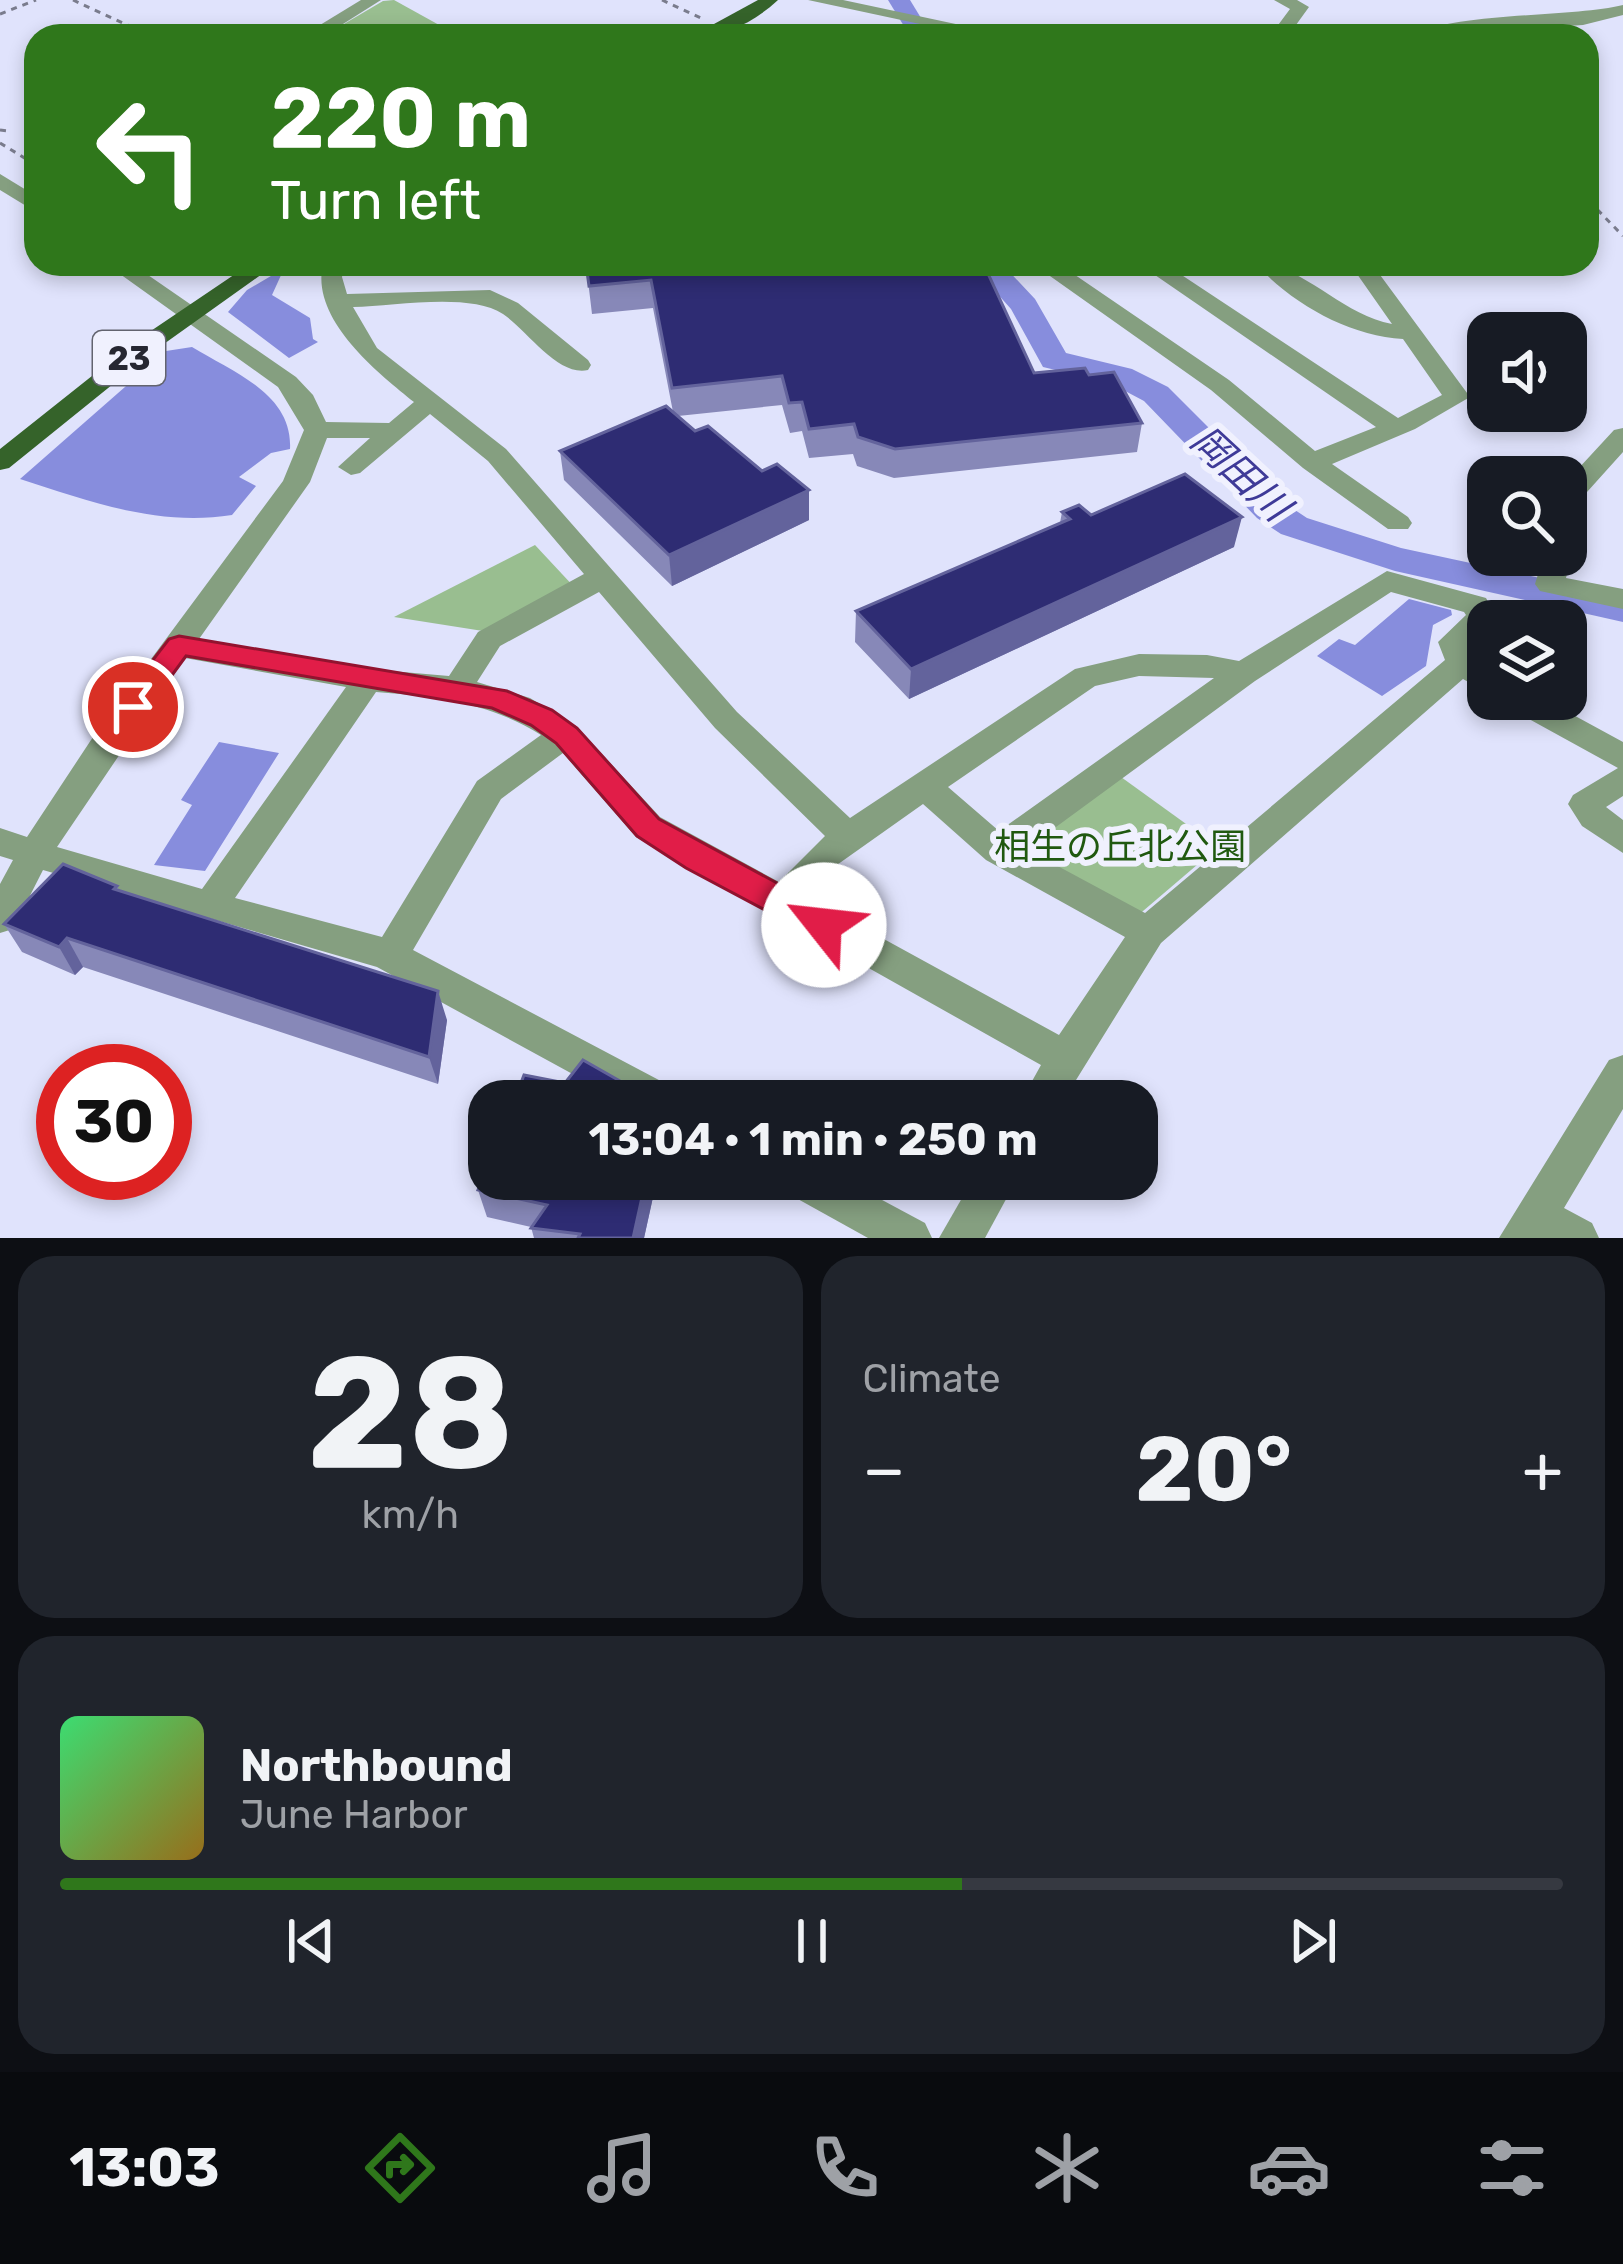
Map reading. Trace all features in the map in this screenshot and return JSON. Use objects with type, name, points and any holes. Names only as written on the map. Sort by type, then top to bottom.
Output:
[{"type":"main road","points":[[731,24],[770,0]]},
{"type":"main road","name":"23","points":[[0,462],[191,312],[246,276]]},
{"type":"street","points":[[331,24],[373,0]]},
{"type":"street","points":[[816,0],[853,3],[948,24]]},
{"type":"street","points":[[1282,0],[1300,7],[1288,24]]},
{"type":"street","points":[[1612,0],[1623,6]]},
{"type":"street","points":[[1509,24],[1583,20],[1623,6]]},
{"type":"street","points":[[0,918],[16,847],[86,769],[179,646],[296,482],[317,430],[300,395],[287,382],[139,276]]},
{"type":"street","points":[[331,276],[338,302],[367,352],[497,455],[725,720],[848,837]]},
{"type":"street","points":[[1060,276],[1220,386],[1312,462],[1398,523]]},
{"type":"street","points":[[1168,276],[1395,428]]},
{"type":"street","points":[[1283,276],[1321,305],[1372,330],[1413,332]]},
{"type":"street","points":[[1312,462],[1457,397],[1370,276]]},
{"type":"street","points":[[338,302],[482,295],[510,308],[579,365]]},
{"type":"street","points":[[351,467],[430,401]]},
{"type":"street","points":[[317,430],[395,430]]},
{"type":"street","points":[[1587,476],[1623,436]]},
{"type":"street","points":[[457,688],[489,639],[604,576]]},
{"type":"street","points":[[1552,576],[1550,584],[1623,599]]},
{"type":"street","points":[[998,850],[1244,673],[1387,581],[1467,603]]},
{"type":"street","points":[[1467,630],[1453,642],[1467,662]]},
{"type":"street","points":[[179,646],[368,680],[457,688],[519,706],[565,734],[648,827],[697,859],[784,902],[1066,1059]]},
{"type":"street","points":[[784,902],[822,857],[848,837],[1086,677],[1139,665],[1207,666],[1244,673]]},
{"type":"street","points":[[1054,1080],[1148,932],[1467,679]]},
{"type":"street","points":[[210,906],[368,680]]},
{"type":"street","points":[[1556,720],[1623,757]]},
{"type":"street","points":[[390,956],[480,800],[497,781],[565,734]]},
{"type":"street","points":[[1623,779],[1585,804],[1594,817],[1623,838]]},
{"type":"street","points":[[925,786],[998,850],[1148,932]]},
{"type":"street","points":[[16,847],[390,956],[620,1080]]},
{"type":"street","points":[[1577,1238],[1528,1227],[1623,1073]]},
{"type":"street","points":[[840,1200],[910,1238]]},
{"type":"street","points":[[961,1238],[984,1200]]},
{"type":"path","points":[[0,14],[36,0]]},
{"type":"path","points":[[74,0],[125,24]]},
{"type":"path","points":[[662,0],[715,24]]},
{"type":"path","points":[[0,130],[9,131]]},
{"type":"path","points":[[1599,211],[1623,236]]},
{"type":"green space","points":[[394,0],[437,24],[344,24],[383,1]]},
{"type":"green space","points":[[535,545],[576,589],[483,631],[394,617]]},
{"type":"green space","name":"相生の丘北公園","points":[[1121,777],[1218,847],[1136,917],[1020,854],[1020,845]]},
{"type":"water","points":[[271,276],[281,276],[272,295],[310,318],[313,339],[318,342],[289,358],[228,312],[247,290]]},
{"type":"water","points":[[192,347],[258,387],[282,413],[288,430],[290,449],[271,453],[239,477],[256,486],[232,515],[151,515],[20,479],[166,351]]},
{"type":"water","points":[[1409,599],[1451,610],[1452,615],[1433,625],[1426,666],[1382,696],[1317,656],[1339,639],[1355,645]]},
{"type":"water","points":[[219,742],[279,753],[205,871],[154,865],[192,805],[181,800]]},
{"type":"building","points":[[588,276],[989,276],[1034,373],[1085,368],[1089,375],[1114,372],[1142,423],[895,449],[858,437],[854,424],[809,429],[802,402],[789,403],[782,376],[672,388],[651,280],[589,286]]},
{"type":"building","points":[[666,406],[695,431],[708,426],[762,471],[777,464],[809,490],[669,555],[560,451]]},
{"type":"building","points":[[1185,474],[1242,517],[911,669],[856,611],[1070,519],[1062,512],[1079,505],[1091,515]]},
{"type":"building","points":[[63,864],[117,886],[114,889],[438,991],[429,1057],[67,938],[59,947],[4,924]]},
{"type":"building","points":[[583,1060],[618,1080],[567,1080]]},
{"type":"building","points":[[524,1200],[641,1200],[633,1238],[578,1238],[580,1234],[531,1228],[547,1205]]},
{"type":"waterway","name":"岡田川","points":[[899,0],[914,24]]},
{"type":"waterway","name":"岡田川","points":[[997,276],[1024,305],[1054,360],[1121,376],[1156,394],[1270,510],[1294,526],[1395,559],[1623,609]]},
{"type":"route","points":[[133,707],[179,646],[497,698],[567,736],[648,827],[697,859],[824,925]]}]
